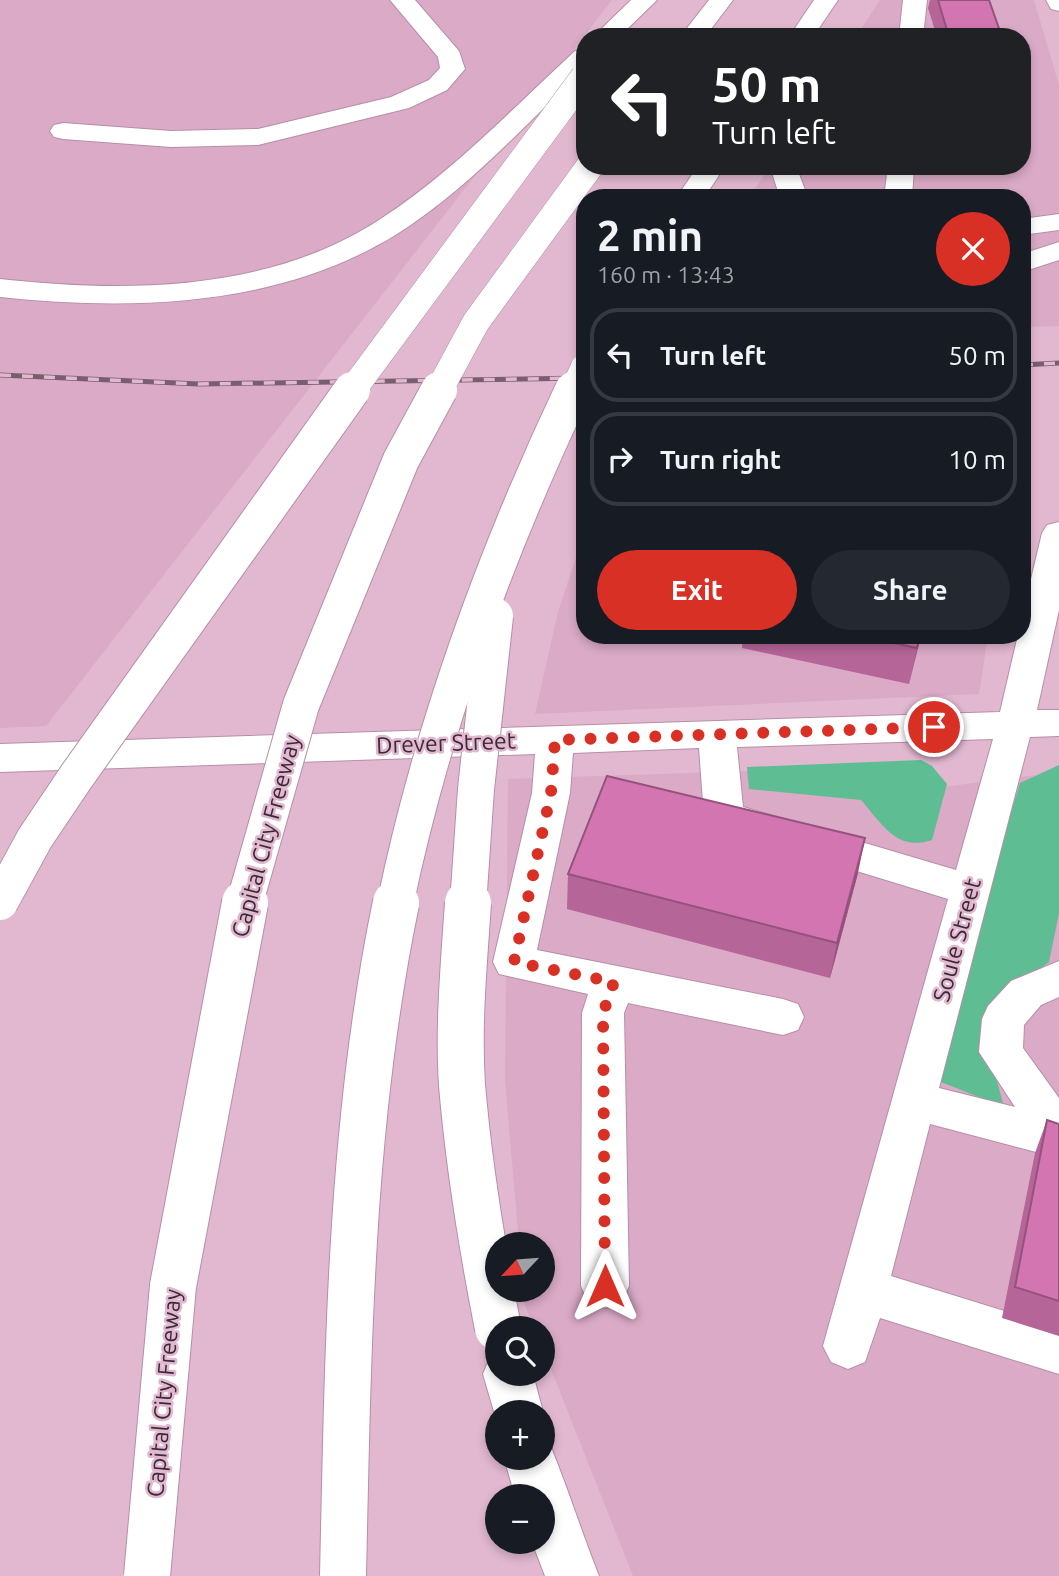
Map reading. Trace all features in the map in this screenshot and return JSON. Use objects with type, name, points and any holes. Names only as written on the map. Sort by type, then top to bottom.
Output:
[{"type":"main road","points":[[63,131],[170,139],[258,137],[400,103],[438,85],[453,69],[450,56],[402,0]]},
{"type":"main road","points":[[699,28],[721,0]]},
{"type":"main road","points":[[807,28],[826,0]]},
{"type":"main road","points":[[837,24],[845,0]]},
{"type":"main road","points":[[913,28],[915,0]]},
{"type":"main road","points":[[615,28],[639,5]]},
{"type":"main road","points":[[621,28],[639,5]]},
{"type":"main road","points":[[0,288],[51,295],[166,295],[271,275],[350,248],[386,229],[439,190],[576,63]]},
{"type":"main road","points":[[0,902],[35,838],[76,777],[329,422],[576,88]]},
{"type":"main road","name":"Capital City Freeway","points":[[147,1576],[173,1286],[247,891],[301,705],[401,460],[476,322],[583,175]]},
{"type":"main road","points":[[1031,226],[1059,222]]},
{"type":"main road","points":[[1031,260],[1059,251]]},
{"type":"main road","points":[[343,1576],[348,1347],[373,1033],[393,919],[428,761],[503,548],[542,452],[576,384]]},
{"type":"main road","name":"Soule Street","points":[[848,1346],[1015,724],[1059,533]]},
{"type":"main road","points":[[496,1316],[476,1215],[462,1082],[463,993],[476,789],[503,548]]},
{"type":"main road","name":"Drever Street","points":[[0,758],[1059,723]]},
{"type":"main road","points":[[717,734],[724,816],[971,890]]},
{"type":"main road","points":[[555,740],[551,793],[514,962],[783,1017]]},
{"type":"main road","points":[[1059,978],[1026,993],[1003,1019],[1001,1052],[1059,1136]]},
{"type":"main road","points":[[605,1286],[603,1013],[614,982]]},
{"type":"main road","points":[[914,1101],[1059,1136]]},
{"type":"main road","points":[[863,1290],[1059,1351]]},
{"type":"main road","points":[[555,1532],[572,1576]]},
{"type":"shaded area","points":[[0,0],[612,0],[590,28],[576,28],[576,46],[46,726],[0,728]]},
{"type":"shaded area","points":[[880,0],[1034,0],[1059,85],[1059,326],[1031,327],[1031,189],[755,189],[764,175],[1031,175],[1031,28],[862,28]]},
{"type":"shaded area","points":[[576,557],[576,644],[987,644],[979,694],[535,714],[558,612]]},
{"type":"shaded area","points":[[867,767],[935,788],[1059,772],[1059,1576],[633,1576],[555,1379],[555,1316],[529,1316],[524,1302],[555,1302],[555,1232],[518,1232],[505,1079],[508,779]]},
{"type":"green space","points":[[921,760],[932,766],[947,784],[932,840],[920,843],[909,842],[891,834],[861,800],[749,789],[747,767]]},
{"type":"green space","points":[[1059,765],[1059,913],[1049,962],[1020,983],[992,1063],[1004,1107],[936,1080],[948,1021],[1020,783]]},
{"type":"building","points":[[938,0],[989,0],[999,28],[946,28]]},
{"type":"building","points":[[899,644],[918,644],[917,648]]},
{"type":"building","points":[[607,776],[865,838],[837,943],[568,874]]},
{"type":"building","points":[[1047,1120],[1059,1124],[1059,1301],[1015,1287]]},
{"type":"railway","points":[[1031,365],[1059,363]]},
{"type":"railway","points":[[0,375],[199,384],[576,378]]},
{"type":"route","points":[[605,1286],[603,1013],[614,982],[514,962],[551,793],[555,740],[934,727]]}]
